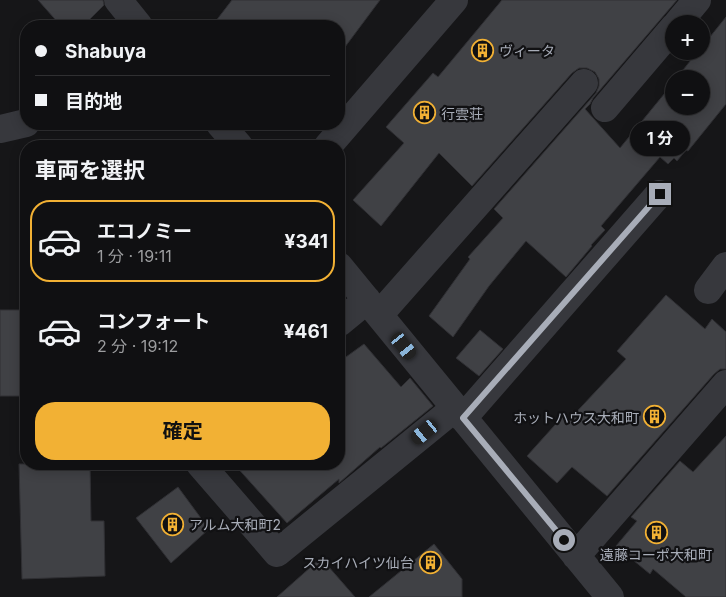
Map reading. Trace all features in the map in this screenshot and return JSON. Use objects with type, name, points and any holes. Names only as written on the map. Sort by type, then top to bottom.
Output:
[{"type":"street","points":[[118,0],[134,20]]},
{"type":"street","points":[[345,126],[454,0]]},
{"type":"street","points":[[684,15],[697,0]]},
{"type":"street","points":[[605,108],[665,38]]},
{"type":"street","points":[[345,321],[373,308],[584,83]]},
{"type":"street","points":[[0,129],[20,124]]},
{"type":"street","points":[[225,130],[234,140]]},
{"type":"street","points":[[333,140],[342,130]]},
{"type":"street","points":[[205,470],[277,553],[459,413],[660,194]]},
{"type":"street","points":[[345,273],[610,597]]},
{"type":"street","points":[[576,556],[726,384]]},
{"type":"building","points":[[38,0],[103,0],[104,5],[89,20],[56,20]]},
{"type":"building","points":[[232,0],[380,0],[345,47],[345,20],[217,20]]},
{"type":"building","points":[[502,0],[677,0],[585,109],[620,148],[665,93],[665,115],[710,115],[710,70],[683,70],[691,60],[710,60],[710,37],[726,17],[726,104],[688,151],[686,150],[677,161],[674,158],[668,164],[660,157],[601,226],[605,230],[566,277],[526,241],[489,286],[453,337],[429,316],[470,259],[468,257],[503,218],[494,209],[596,93],[599,79],[595,72],[587,68],[579,68],[572,73],[472,186],[439,153],[381,226],[353,200],[404,143],[386,127],[433,73],[438,77]]},
{"type":"building","points":[[666,295],[705,329],[712,319],[726,332],[726,369],[720,369],[714,374],[607,496],[572,467],[557,483],[527,456],[563,416],[568,421],[626,359],[617,351]]},
{"type":"building","points":[[0,310],[20,310],[20,396],[0,396]]},
{"type":"building","points":[[480,330],[503,349],[479,376],[456,358]]},
{"type":"building","points":[[364,344],[401,387],[410,378],[433,406],[380,447],[339,483],[339,479],[287,523],[239,470],[345,470],[345,358]]},
{"type":"building","points":[[726,436],[726,597],[686,597],[653,569],[650,574],[616,546],[637,521],[631,517],[680,461],[693,472]]},
{"type":"building","points":[[19,464],[20,470],[90,470],[91,521],[104,521],[105,576],[22,579]]},
{"type":"building","name":"アルム大和町2","points":[[178,487],[209,529],[171,563],[136,518]]},
{"type":"building","name":"スカイハイツ仙台","points":[[434,544],[462,579],[462,597],[369,597]]},
{"type":"building","points":[[321,558],[355,597],[277,597]]},
{"type":"place","name":"ヴィータ","points":[[483,50]]},
{"type":"place","name":"行雲荘","points":[[425,113]]},
{"type":"place","name":"ホットハウス大和町","points":[[655,417]]},
{"type":"place","name":"アルム大和町2","points":[[173,524]]},
{"type":"place","name":"遠藤コーポ大和町","points":[[656,532]]},
{"type":"place","name":"スカイハイツ仙台","points":[[430,562]]},
{"type":"route","points":[[564,540],[463,418],[660,194]]}]
